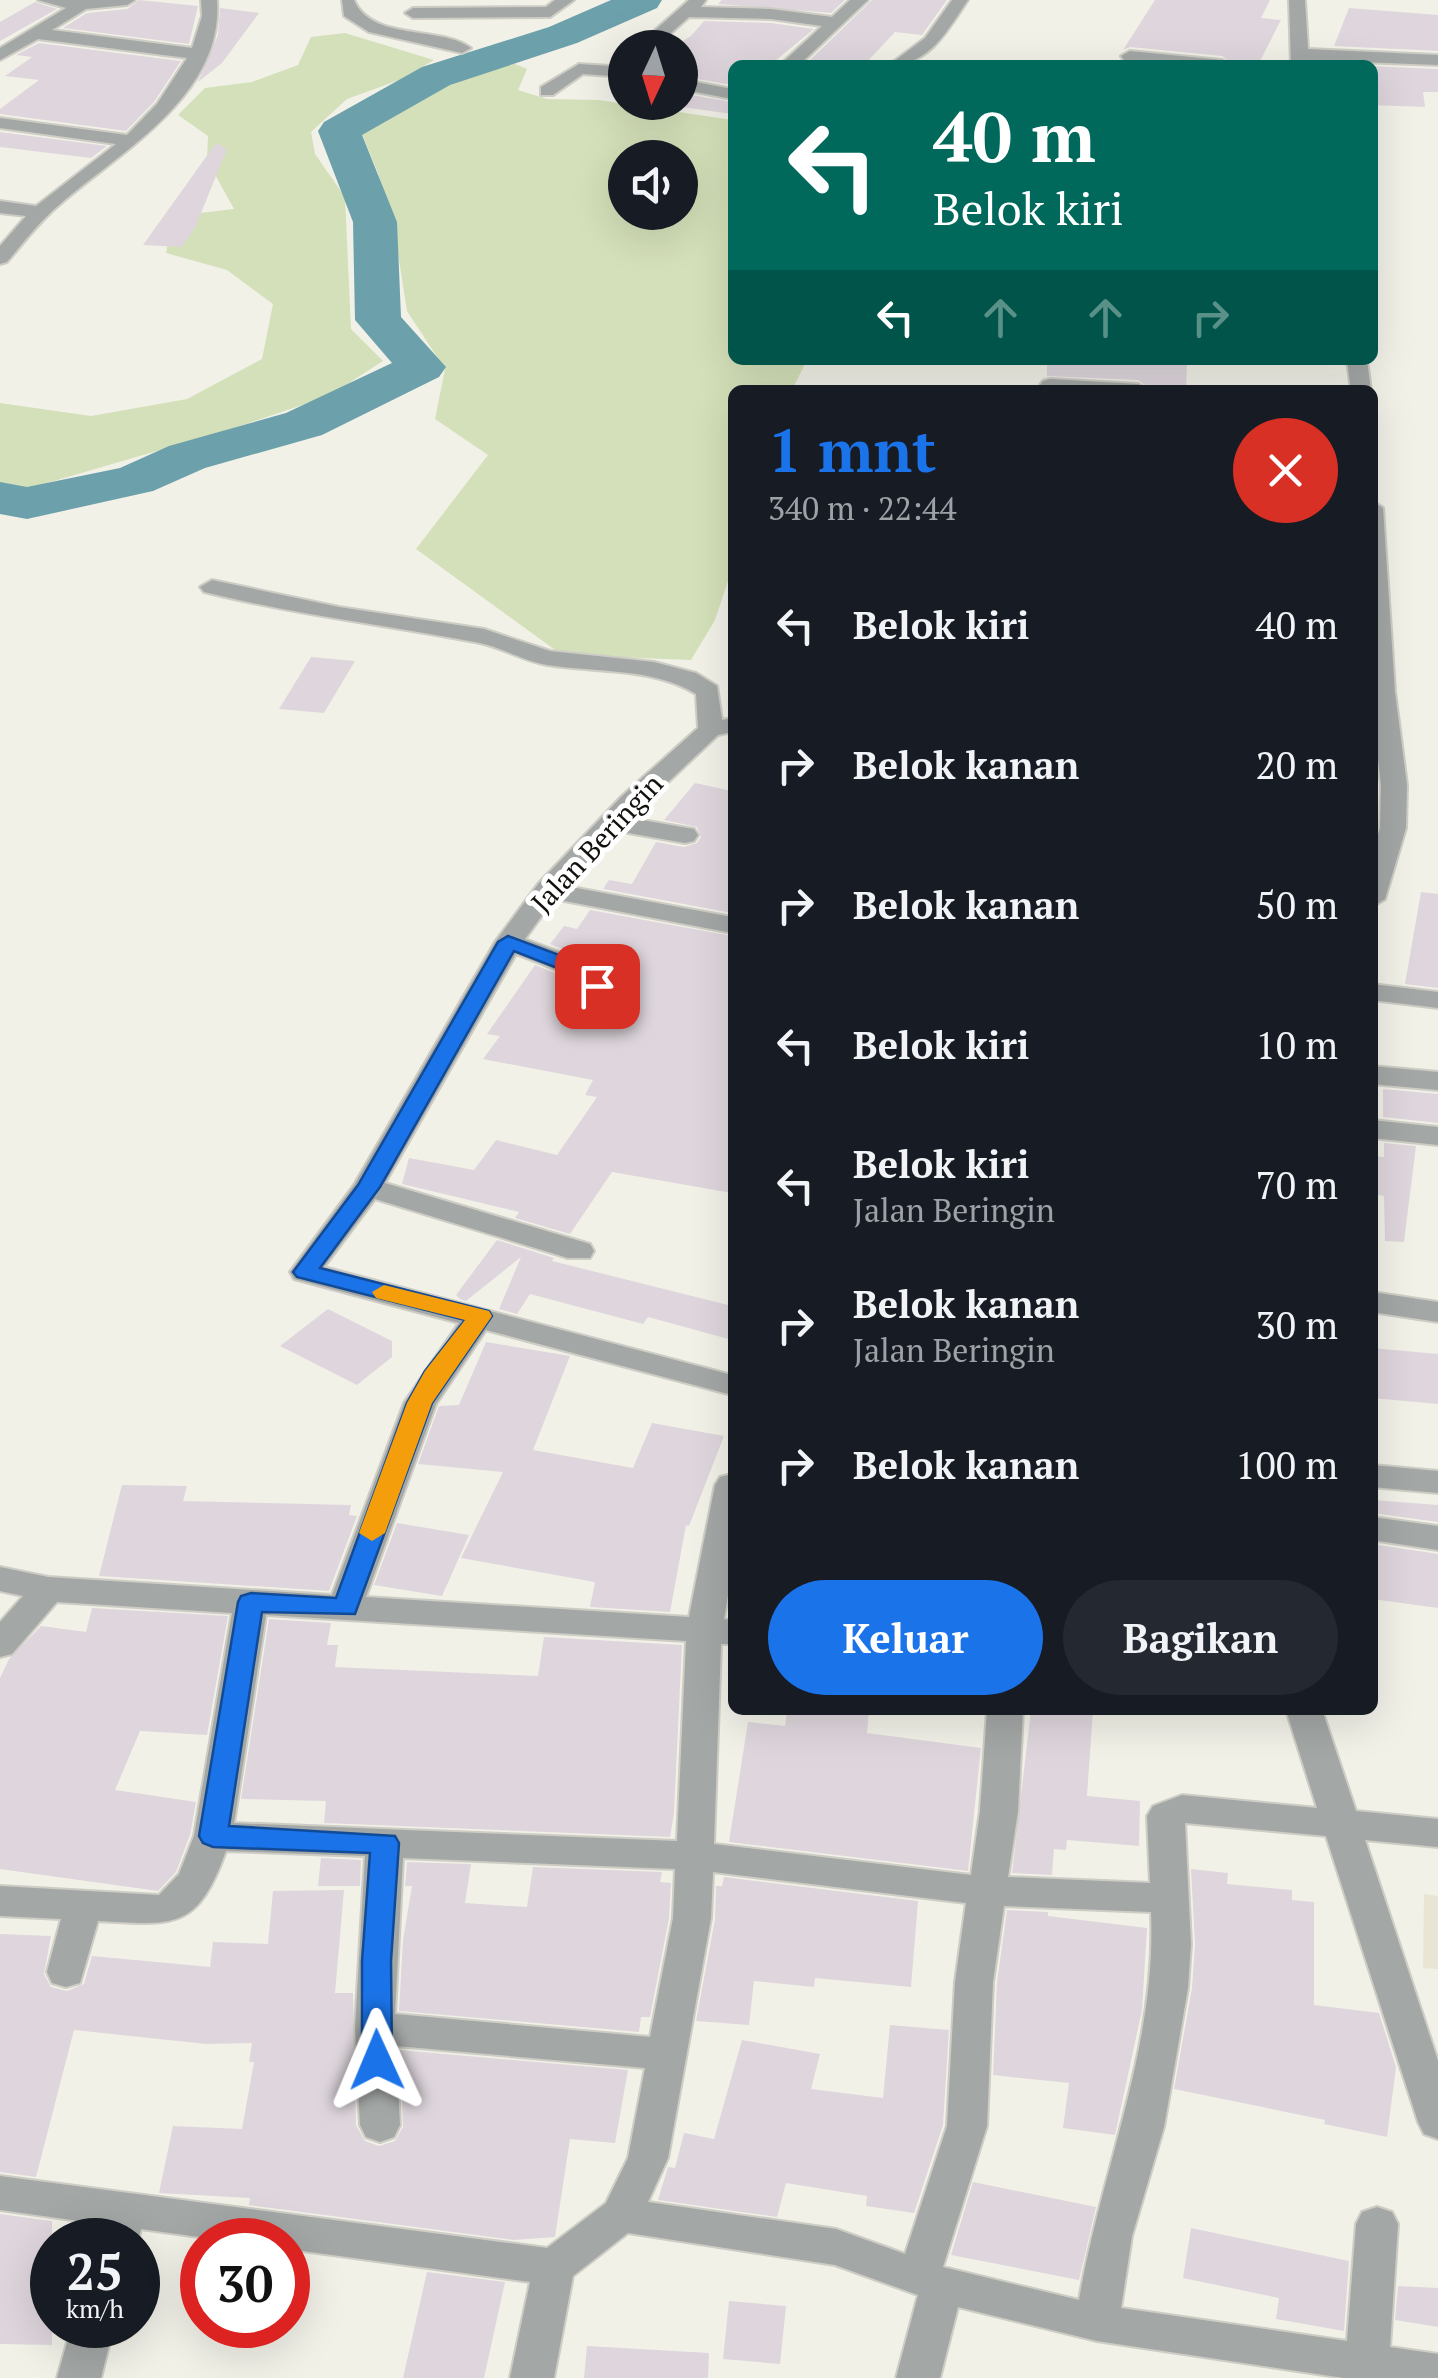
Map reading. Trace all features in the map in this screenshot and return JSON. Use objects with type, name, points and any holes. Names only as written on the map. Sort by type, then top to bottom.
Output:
[{"type":"street","points":[[46,0],[82,5],[127,0]]},
{"type":"street","points":[[3,250],[40,212],[141,133],[200,54],[211,9],[209,0]]},
{"type":"street","points":[[399,11],[428,0]]},
{"type":"street","points":[[462,14],[482,0]]},
{"type":"street","points":[[346,1],[399,11],[550,15],[566,0]]},
{"type":"street","points":[[795,60],[860,0]]},
{"type":"street","points":[[905,60],[931,42],[960,0]]},
{"type":"street","points":[[1296,0],[1299,60],[1438,60]]},
{"type":"street","points":[[346,1],[350,12],[374,28],[462,48]]},
{"type":"street","points":[[0,54],[82,5]]},
{"type":"street","points":[[664,30],[692,6],[838,23]]},
{"type":"street","points":[[32,33],[200,54]]},
{"type":"street","points":[[1130,56],[1171,60]]},
{"type":"street","points":[[547,90],[574,70],[608,69]]},
{"type":"street","points":[[1378,76],[1438,79]]},
{"type":"street","points":[[698,87],[728,93]]},
{"type":"street","points":[[0,123],[130,141]]},
{"type":"street","points":[[0,207],[40,212]]},
{"type":"street","points":[[212,587],[339,614],[484,636],[546,658],[654,669],[687,678],[708,691],[722,727]]},
{"type":"street","points":[[1378,608],[1394,785],[1378,855]]},
{"type":"street","name":"Jalan Beringin","points":[[722,727],[611,822],[547,890],[508,942],[368,1187],[305,1272],[728,1385]]},
{"type":"street","points":[[611,822],[685,835]]},
{"type":"street","points":[[547,890],[728,924]]},
{"type":"street","points":[[508,942],[592,974],[597,986],[584,1017]]},
{"type":"street","points":[[1378,993],[1438,1000]]},
{"type":"street","points":[[1378,1076],[1438,1081]]},
{"type":"street","points":[[1378,1130],[1438,1136]]},
{"type":"street","points":[[368,1187],[579,1251]]},
{"type":"street","points":[[1378,1303],[1438,1312]]},
{"type":"street","points":[[345,1607],[420,1403],[434,1377],[480,1316]]},
{"type":"street","points":[[1378,1477],[1438,1482]]},
{"type":"street","points":[[532,2378],[554,2267],[622,2215],[648,2158],[692,1918],[728,1527]]},
{"type":"street","points":[[1378,1529],[1438,1538]]},
{"type":"street","points":[[0,1579],[48,1589],[718,1631]]},
{"type":"street","points":[[0,1645],[48,1589]]},
{"type":"street","points":[[0,1901],[165,1910],[182,1902],[213,1836],[251,1602]]},
{"type":"street","points":[[918,2378],[930,2281],[967,2126],[974,1982],[999,1811],[1005,1715]]},
{"type":"street","points":[[1306,1715],[1340,1823],[1427,2057],[1438,2122]]},
{"type":"street","points":[[1097,2323],[1111,2236],[1144,2127],[1168,1988],[1170,1898],[1166,1816],[1182,1809],[1438,1833]]},
{"type":"street","points":[[213,1836],[696,1856],[986,1891],[1170,1898]]},
{"type":"street","points":[[380,2125],[375,2028],[385,1843]]},
{"type":"street","points":[[66,1972],[84,1906]]},
{"type":"street","points":[[375,2028],[668,2054]]},
{"type":"street","points":[[0,2193],[98,2218]]},
{"type":"street","points":[[622,2215],[836,2246],[930,2281],[1097,2323],[1366,2371],[1438,2374]]},
{"type":"street","points":[[1366,2371],[1377,2224]]},
{"type":"street","points":[[160,2228],[554,2267]]},
{"type":"street","points":[[79,2378],[87,2348]]},
{"type":"shaded area","points":[[1424,1894],[1438,1896],[1438,1969],[1423,1968]]},
{"type":"green space","points":[[345,33],[434,60],[402,79],[347,99],[311,132],[315,154],[345,197],[351,329],[383,361],[329,396],[222,432],[23,490],[0,486],[0,403],[91,416],[187,399],[262,359],[273,304],[227,270],[166,253],[173,216],[234,209],[207,160],[208,136],[178,115],[205,88],[252,82],[298,65],[311,37]]},
{"type":"green space","points":[[513,63],[527,69],[518,90],[547,99],[608,101],[608,120],[698,120],[698,115],[728,119],[728,365],[804,365],[794,385],[728,385],[728,581],[715,620],[691,660],[562,655],[416,549],[488,455],[435,419],[445,369],[407,311],[396,241],[378,173],[361,132],[437,86]]},
{"type":"building","points":[[139,0],[198,6],[189,44],[63,28],[87,13],[127,9]]},
{"type":"building","points":[[722,0],[845,0],[831,13],[718,4]]},
{"type":"building","points":[[872,0],[947,0],[922,35],[895,32],[869,60],[810,60]]},
{"type":"building","points":[[1155,0],[1270,0],[1261,18],[1281,20],[1261,60],[1227,60],[1222,56],[1130,47],[1123,50]]},
{"type":"building","points":[[35,2],[57,9],[0,41],[0,22]]},
{"type":"building","points":[[220,8],[259,13],[222,63],[198,82],[218,35]]},
{"type":"building","points":[[1349,8],[1438,15],[1438,51],[1334,46]]},
{"type":"building","points":[[704,21],[814,29],[776,60],[728,60],[728,84],[698,79],[696,30]]},
{"type":"building","points":[[39,43],[181,61],[154,102],[126,131],[0,114],[0,109],[39,80],[5,76],[32,57],[16,55]]},
{"type":"building","points":[[1378,66],[1438,69],[1438,92],[1423,92],[1425,107],[1378,105]]},
{"type":"building","points":[[698,96],[728,101],[728,113],[698,109]]},
{"type":"building","points":[[0,132],[107,146],[91,158],[0,147]]},
{"type":"building","points":[[216,143],[227,149],[195,228],[181,247],[143,245]]},
{"type":"building","points":[[1047,365],[1187,365],[1186,385],[1047,376]]},
{"type":"building","points":[[311,657],[355,661],[324,713],[279,709]]},
{"type":"building","points":[[695,783],[728,790],[728,912],[603,889],[609,880],[632,884],[656,842],[684,847],[697,843],[701,837],[697,827],[664,820]]},
{"type":"building","points":[[1421,892],[1438,894],[1438,988],[1405,984]]},
{"type":"building","points":[[590,910],[728,935],[728,1192],[612,1172],[570,1234],[515,1218],[519,1212],[402,1184],[409,1158],[474,1170],[496,1140],[557,1155],[597,1097],[585,1095],[593,1080],[483,1059],[500,1036],[487,1034],[535,965],[577,982],[568,1020],[586,1028],[601,1018],[614,987],[605,966],[550,944],[564,926],[577,929]]},
{"type":"building","points":[[1383,1089],[1438,1094],[1438,1123],[1383,1117]]},
{"type":"building","points":[[1384,1143],[1416,1146],[1404,1242],[1385,1241],[1384,1196],[1378,1195],[1378,1156],[1384,1157]]},
{"type":"building","points":[[497,1240],[554,1258],[552,1261],[728,1305],[728,1339],[648,1317],[643,1324],[530,1294],[517,1314],[499,1309],[521,1257],[466,1301],[456,1295]]},
{"type":"building","points":[[328,1309],[392,1341],[392,1357],[357,1385],[280,1346]]},
{"type":"building","points":[[486,1342],[570,1356],[533,1450],[633,1468],[652,1423],[724,1436],[689,1526],[686,1525],[670,1612],[590,1607],[595,1582],[461,1558],[503,1472],[418,1464],[439,1406],[459,1405]]},
{"type":"building","points":[[1378,1349],[1438,1354],[1438,1404],[1378,1399]]},
{"type":"building","points":[[122,1485],[187,1486],[183,1501],[351,1505],[349,1515],[357,1516],[329,1591],[99,1576]]},
{"type":"building","points":[[1378,1500],[1438,1505],[1438,1522],[1378,1514]]},
{"type":"building","points":[[397,1523],[469,1535],[442,1596],[374,1585]]},
{"type":"building","points":[[1378,1545],[1438,1554],[1438,1608],[1378,1600]]},
{"type":"building","points":[[92,1608],[228,1616],[207,1735],[140,1731],[115,1790],[196,1802],[190,1835],[176,1872],[158,1891],[0,1869],[0,1678],[9,1659],[41,1626],[86,1632]]},
{"type":"building","points":[[269,1619],[331,1623],[327,1645],[338,1645],[335,1667],[538,1676],[544,1637],[682,1645],[670,1837],[324,1823],[326,1801],[241,1799]]},
{"type":"building","points":[[786,1715],[869,1715],[867,1733],[981,1748],[968,1871],[729,1842],[748,1722],[785,1726]]},
{"type":"building","points":[[1030,1715],[1093,1715],[1087,1796],[1140,1801],[1139,1846],[1067,1840],[1066,1850],[1054,1849],[1052,1875],[1012,1873]]},
{"type":"building","points":[[321,1858],[361,1860],[360,1886],[318,1886]]},
{"type":"building","points":[[407,1862],[471,1864],[465,1903],[527,1907],[533,1867],[662,1872],[660,1882],[671,1883],[669,1918],[650,2017],[641,2017],[639,2032],[399,2011],[403,1940],[412,1886],[405,1886]]},
{"type":"building","points":[[1191,1869],[1228,1873],[1227,1884],[1292,1890],[1292,1900],[1314,1902],[1314,2005],[1379,2013],[1396,2067],[1387,2137],[1174,2089],[1192,1988],[1195,1944]]},
{"type":"building","points":[[724,1877],[918,1901],[911,1987],[815,1978],[814,1987],[754,1981],[749,2025],[696,2021],[715,1919],[716,1886],[722,1886]]},
{"type":"building","points":[[344,1890],[335,1993],[353,1993],[356,2125],[365,2141],[379,2146],[395,2141],[403,2127],[400,2050],[628,2070],[615,2143],[570,2139],[555,2237],[514,2240],[249,2205],[250,2198],[159,2193],[173,2126],[242,2129],[254,2062],[249,2062],[252,2043],[206,2044],[74,2030],[36,2177],[0,2172],[0,1934],[51,1936],[44,1974],[51,1987],[67,1991],[84,1984],[92,1956],[210,1967],[213,1942],[268,1944],[273,1891]]},
{"type":"building","points":[[1007,1910],[1048,1912],[1048,1916],[1147,1928],[1142,2010],[1115,2135],[1063,2128],[1069,2083],[993,2075],[997,1982]]},
{"type":"building","points":[[890,2025],[949,2030],[943,2125],[914,2213],[866,2206],[867,2196],[786,2183],[777,2217],[658,2200],[668,2167],[675,2168],[684,2133],[714,2139],[742,2040],[820,2054],[811,2089],[883,2098]]},
{"type":"building","points":[[973,2182],[1096,2207],[1079,2280],[951,2255]]},
{"type":"building","points":[[0,2214],[30,2218],[30,2345],[0,2344]]},
{"type":"building","points":[[1191,2228],[1349,2261],[1344,2331],[1276,2319],[1279,2298],[1183,2278]]},
{"type":"building","points":[[427,2272],[505,2282],[484,2378],[403,2378]]},
{"type":"building","points":[[1398,2286],[1438,2288],[1438,2327],[1395,2320]]},
{"type":"building","points":[[729,2301],[786,2306],[780,2364],[723,2359]]},
{"type":"building","points":[[587,2346],[709,2353],[708,2378],[584,2378]]},
{"type":"waterway","points":[[0,498],[27,503],[135,480],[187,457],[304,424],[422,367],[378,320],[375,222],[339,131],[436,76],[563,35],[643,0]]},
{"type":"slow traffic","points":[[372,1533],[420,1403],[434,1377],[480,1316],[384,1292]]},
{"type":"route","points":[[377,2060],[377,1961],[385,1843],[213,1836],[251,1602],[345,1607],[420,1403],[434,1377],[480,1316],[305,1272],[368,1187],[508,942],[592,974],[597,986]]}]
